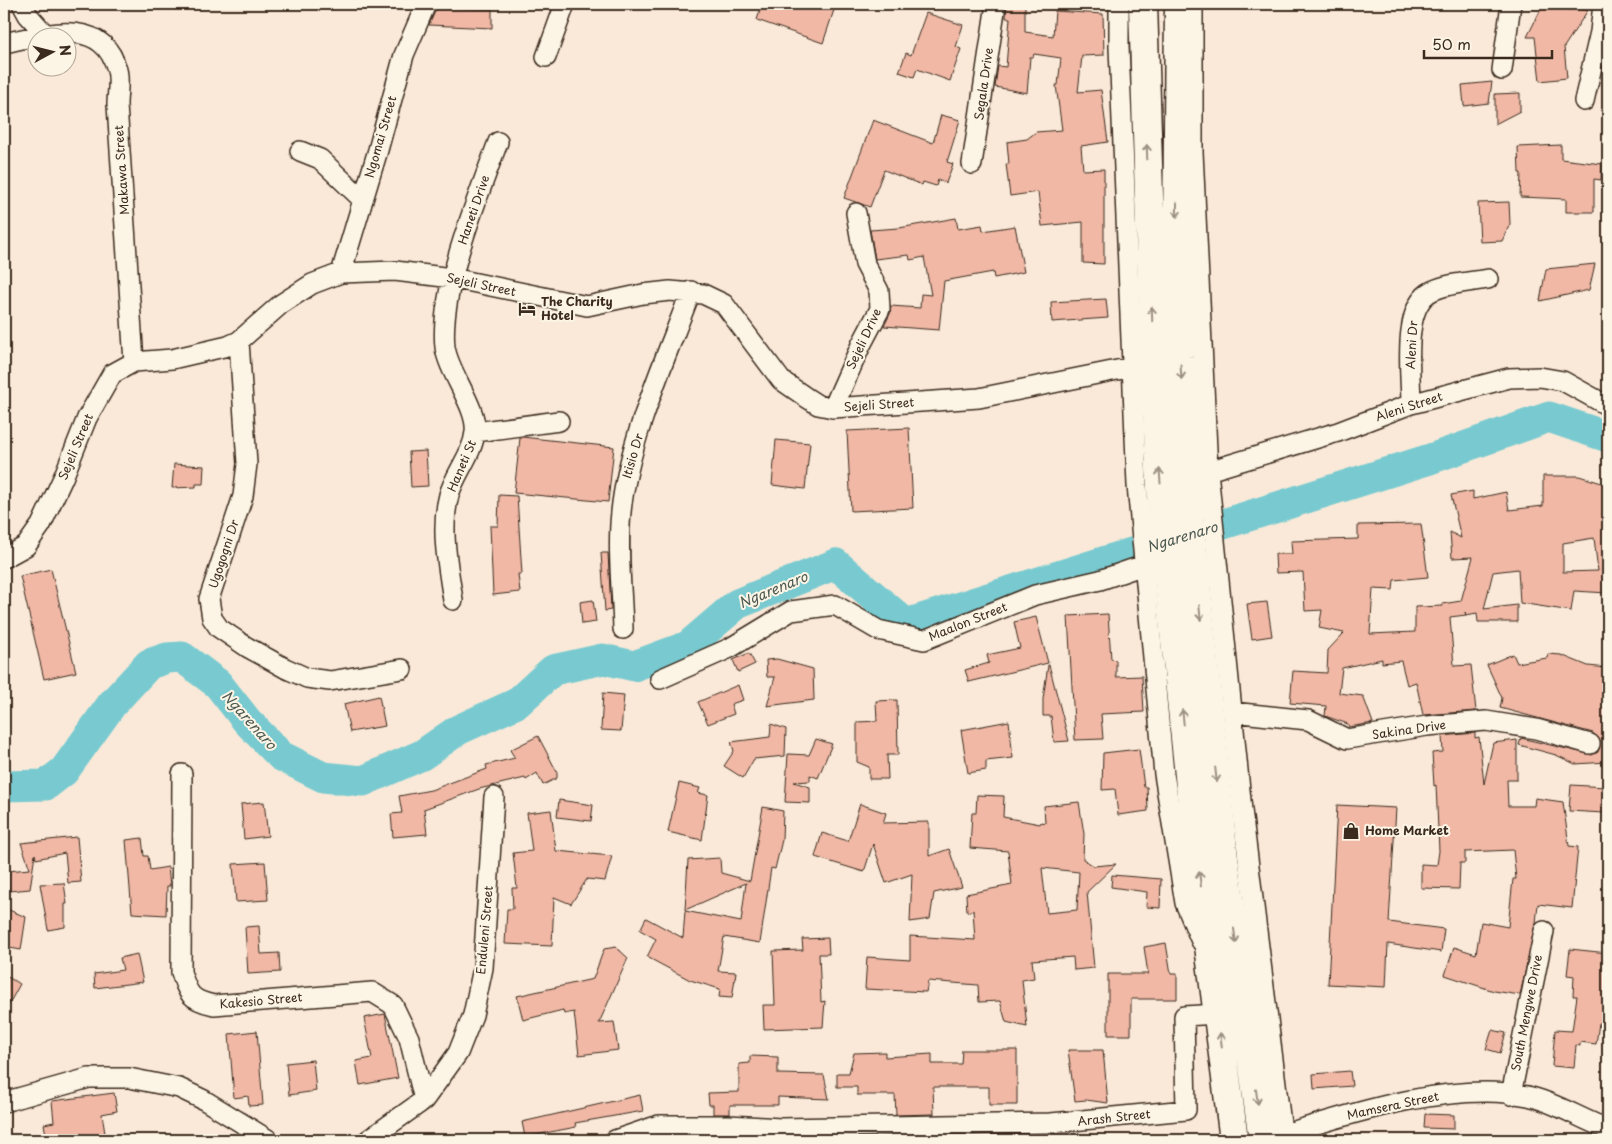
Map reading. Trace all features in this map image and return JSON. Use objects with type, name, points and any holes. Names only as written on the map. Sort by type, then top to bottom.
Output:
[{"type":"highway","points":[[1143,4],[1154,357],[1163,525],[1153,572],[1197,853],[1234,1140]]},
{"type":"highway","points":[[1179,4],[1177,256],[1180,356],[1190,523],[1205,561],[1223,850],[1273,1139]]},
{"type":"street","points":[[22,4],[39,28]]},
{"type":"street","name":"Ngomai Street","points":[[340,273],[363,200],[404,55],[426,4]]},
{"type":"street","points":[[546,57],[565,4]]},
{"type":"street","name":"Segala Drive","points":[[972,164],[996,4]]},
{"type":"street","points":[[1119,4],[1137,485],[1153,572]]},
{"type":"street","points":[[1193,4],[1193,152],[1208,471],[1205,561],[1232,712],[1273,1139]]},
{"type":"street","points":[[1502,70],[1512,4]]},
{"type":"street","points":[[1584,101],[1600,32],[1603,4]]},
{"type":"street","name":"Makawa Street","points":[[78,34],[101,42],[112,54],[118,72],[118,113],[134,362]]},
{"type":"street","name":"Makawa Street","points":[[4,43],[28,38]]},
{"type":"street","name":"Haneti Drive","points":[[452,278],[498,142]]},
{"type":"street","points":[[300,152],[320,159],[363,200]]},
{"type":"street","name":"Sejeli Drive","points":[[833,408],[861,345],[880,309],[879,292],[865,264],[856,213]]},
{"type":"street","name":"Sejeli Street","points":[[4,558],[17,552],[33,538],[63,478],[86,418],[112,374],[134,362],[191,356],[228,346],[239,341],[281,304],[312,284],[340,273],[395,272],[452,278],[588,306],[643,294],[691,291],[714,298],[724,304],[781,380],[818,405],[833,408],[980,398],[1132,367]]},
{"type":"street","name":"Haneti St","points":[[452,278],[445,344],[450,362],[472,416],[475,432],[449,496],[446,532],[453,600]]},
{"type":"street","name":"Aleni Dr","points":[[1411,404],[1410,336],[1414,313],[1421,300],[1436,289],[1488,279]]},
{"type":"street","name":"Itisio Dr","points":[[623,630],[621,514],[624,490],[632,456],[649,404],[691,291]]},
{"type":"street","name":"Ugogogni Dr","points":[[239,341],[247,464],[243,496],[209,599],[212,618],[219,628],[247,647],[284,668],[307,678],[330,682],[402,669]]},
{"type":"street","name":"Aleni Street","points":[[1208,471],[1338,432],[1411,404],[1509,378],[1540,377],[1563,381],[1608,406]]},
{"type":"street","points":[[475,432],[559,421]]},
{"type":"street","name":"Maalon Street","points":[[660,679],[730,648],[792,611],[835,606],[878,630],[924,640],[1035,595],[1100,580],[1153,572]]},
{"type":"street","name":"Sakina Drive","points":[[1232,712],[1308,720],[1347,739],[1427,726],[1486,721],[1536,729],[1590,744]]},
{"type":"street","name":"Kakesio Street","points":[[182,774],[181,972],[188,994],[200,1002],[214,1005],[372,992],[393,1005],[409,1038],[424,1100]]},
{"type":"street","name":"Enduleni Street","points":[[368,1140],[424,1100],[458,1053],[473,1014],[482,968],[494,797]]},
{"type":"street","name":"South Mengwe Drive","points":[[1510,1095],[1544,931]]},
{"type":"street","name":"Arash Street","points":[[615,1140],[659,1125],[728,1125],[781,1128],[1051,1123],[1186,1110],[1184,1016],[1218,1014]]},
{"type":"street","points":[[4,1102],[89,1078],[129,1078],[154,1082],[187,1092],[204,1100],[269,1140]]},
{"type":"street","name":"Mamsera Street","points":[[1273,1139],[1364,1111],[1430,1096],[1485,1093],[1528,1096],[1608,1129]]},
{"type":"building","points":[[762,4],[836,4],[823,43],[757,20]]},
{"type":"building","points":[[1007,4],[1025,4],[1025,32],[1053,36],[1055,11],[1103,14],[1104,55],[1082,56],[1078,92],[1101,90],[1108,142],[1081,146],[1083,170],[1104,169],[1104,264],[1083,263],[1083,222],[1042,226],[1038,192],[1010,196],[1006,164],[1009,164],[1007,142],[1027,139],[1036,132],[1062,130],[1056,85],[1058,85],[1061,58],[1034,54],[1033,57],[1030,57],[1027,93],[995,87],[998,66],[1006,67],[1010,18],[1006,18]]},
{"type":"building","points":[[437,7],[492,9],[492,28],[429,25]]},
{"type":"building","points":[[1541,9],[1588,10],[1564,47],[1567,78],[1540,81],[1535,37],[1527,37]]},
{"type":"building","points":[[926,13],[963,25],[956,47],[961,49],[950,81],[917,69],[914,77],[899,72],[906,53],[911,55]]},
{"type":"building","points":[[1492,82],[1489,103],[1464,106],[1462,85]]},
{"type":"building","points":[[1520,93],[1520,111],[1495,124],[1495,94]]},
{"type":"building","points":[[941,115],[960,120],[947,162],[953,164],[946,183],[938,180],[936,186],[923,182],[922,185],[884,170],[870,207],[844,198],[873,120],[933,143]]},
{"type":"building","points":[[1561,145],[1561,159],[1602,164],[1601,180],[1594,179],[1594,212],[1566,212],[1566,199],[1520,197],[1521,173],[1519,173],[1518,147]]},
{"type":"building","points":[[1509,202],[1510,224],[1502,241],[1480,242],[1478,203]]},
{"type":"building","points":[[956,218],[958,229],[982,225],[983,231],[1015,226],[1024,272],[994,278],[993,272],[944,281],[939,330],[884,326],[890,314],[891,306],[920,308],[921,294],[931,295],[924,257],[910,260],[909,255],[875,259],[870,230],[899,228]]},
{"type":"building","points":[[1595,264],[1589,290],[1540,301],[1546,269]]},
{"type":"building","points":[[1106,299],[1108,318],[1052,322],[1051,302]]},
{"type":"building","points":[[909,428],[913,508],[851,511],[847,431]]},
{"type":"building","points":[[520,438],[614,447],[608,502],[514,493]]},
{"type":"building","points":[[776,440],[810,443],[805,489],[772,485]]},
{"type":"building","points":[[426,451],[428,486],[411,487],[409,452]]},
{"type":"building","points":[[174,464],[204,466],[203,484],[196,484],[196,487],[172,488]]},
{"type":"building","points":[[1543,476],[1579,476],[1608,485],[1608,593],[1574,591],[1571,611],[1520,603],[1518,569],[1493,572],[1484,609],[1517,605],[1517,622],[1478,622],[1477,613],[1450,617],[1454,666],[1471,665],[1476,711],[1423,715],[1416,682],[1407,685],[1401,661],[1382,663],[1382,659],[1342,668],[1339,693],[1363,696],[1373,723],[1349,727],[1348,724],[1325,716],[1326,706],[1290,703],[1293,671],[1327,673],[1328,650],[1344,633],[1319,628],[1322,610],[1305,611],[1303,572],[1276,573],[1275,554],[1292,554],[1291,541],[1358,539],[1358,525],[1421,524],[1428,577],[1394,580],[1393,590],[1373,589],[1370,634],[1415,632],[1415,607],[1443,606],[1442,604],[1461,601],[1473,557],[1452,558],[1450,532],[1461,538],[1451,495],[1473,491],[1473,499],[1506,492],[1509,510],[1543,506]],"holes":[[[1594,538],[1598,571],[1563,572],[1563,543]]]},
{"type":"building","points":[[499,495],[517,496],[522,574],[518,574],[520,592],[493,595],[490,526],[498,526]]},
{"type":"building","points":[[601,553],[608,553],[611,610],[605,611]]},
{"type":"building","points":[[51,569],[76,672],[44,679],[20,576]]},
{"type":"building","points":[[593,600],[596,622],[582,624],[580,602]]},
{"type":"building","points":[[1267,602],[1272,636],[1252,639],[1247,604]]},
{"type":"building","points":[[1108,614],[1111,659],[1116,660],[1116,677],[1142,676],[1144,712],[1101,714],[1103,739],[1075,740],[1068,616]]},
{"type":"building","points":[[1036,617],[1048,663],[969,682],[965,670],[989,663],[987,655],[1020,648],[1014,622]]},
{"type":"building","points":[[749,653],[755,664],[738,672],[733,660]]},
{"type":"building","points":[[1513,654],[1517,663],[1547,658],[1548,654],[1561,655],[1588,666],[1608,668],[1608,762],[1575,764],[1556,755],[1519,745],[1521,738],[1592,755],[1598,752],[1601,742],[1593,733],[1500,708],[1502,698],[1487,665]]},
{"type":"building","points":[[777,659],[813,669],[814,700],[767,706],[775,677],[767,677],[766,660]]},
{"type":"building","points":[[1048,665],[1069,741],[1054,742],[1051,716],[1043,716],[1043,699]]},
{"type":"building","points":[[738,685],[743,700],[731,704],[734,714],[708,724],[698,702]]},
{"type":"building","points":[[603,693],[624,695],[621,731],[601,730]]},
{"type":"building","points":[[379,696],[385,726],[350,732],[344,704]]},
{"type":"building","points":[[897,700],[898,755],[887,755],[888,779],[869,779],[869,767],[857,762],[857,722],[877,721],[876,701]]},
{"type":"building","points":[[1009,721],[1013,758],[986,761],[986,770],[968,773],[961,730]]},
{"type":"building","points":[[771,724],[786,729],[785,756],[754,759],[743,778],[724,766],[734,751],[731,742],[770,737]]},
{"type":"building","points":[[1475,733],[1475,738],[1479,737],[1484,784],[1493,743],[1517,740],[1517,780],[1507,780],[1508,806],[1534,806],[1535,798],[1563,802],[1569,846],[1578,847],[1572,908],[1538,904],[1536,923],[1520,995],[1494,991],[1445,975],[1454,947],[1476,954],[1481,922],[1508,927],[1513,879],[1516,879],[1513,850],[1465,852],[1465,863],[1460,863],[1459,889],[1421,888],[1421,864],[1437,865],[1439,851],[1436,785],[1434,786],[1432,753],[1443,752],[1442,736]]},
{"type":"building","points":[[538,736],[557,772],[557,778],[543,785],[537,773],[526,780],[525,778],[479,789],[424,809],[427,834],[393,837],[391,814],[402,813],[399,796],[431,790],[487,769],[486,765],[515,758],[510,750]]},
{"type":"building","points":[[816,739],[832,744],[818,778],[810,775],[810,781],[794,782],[810,787],[810,803],[785,802],[788,754],[809,755]]},
{"type":"building","points":[[1139,749],[1144,787],[1147,787],[1148,811],[1118,815],[1115,789],[1102,790],[1103,753]]},
{"type":"building","points":[[679,783],[700,788],[698,793],[708,795],[702,840],[668,832]]},
{"type":"building","points":[[1571,785],[1606,787],[1604,813],[1569,811]]},
{"type":"building","points":[[977,795],[1004,796],[1003,817],[1040,824],[1041,822],[1045,823],[1044,806],[1079,802],[1084,834],[1083,859],[1094,866],[1116,864],[1087,892],[1094,968],[1074,970],[1073,957],[1032,960],[1034,978],[1022,980],[1027,1027],[1006,1022],[1000,1001],[979,1002],[978,985],[928,981],[926,992],[865,989],[867,957],[910,960],[910,936],[975,940],[973,910],[967,912],[966,894],[1012,885],[1008,851],[970,848],[972,813],[976,813]],"holes":[[[1042,868],[1079,872],[1077,910],[1047,913]]]},
{"type":"building","points":[[559,800],[593,805],[591,821],[557,817]]},
{"type":"building","points":[[264,802],[268,836],[244,839],[241,804]]},
{"type":"building","points":[[860,804],[886,813],[883,823],[929,822],[929,856],[949,849],[962,887],[934,893],[930,919],[910,922],[912,874],[886,883],[873,844],[864,872],[815,857],[822,833],[848,841]]},
{"type":"building","points":[[1337,805],[1396,808],[1389,922],[1444,929],[1441,952],[1388,944],[1386,987],[1328,984]]},
{"type":"building","points":[[763,807],[783,811],[782,840],[775,869],[771,868],[760,943],[724,937],[718,971],[736,972],[732,998],[719,997],[720,989],[690,980],[647,957],[656,939],[640,930],[646,918],[683,938],[685,911],[741,922],[746,883],[685,910],[688,860],[720,858],[721,873],[750,881]]},
{"type":"building","points":[[551,810],[556,851],[612,856],[605,881],[587,879],[571,904],[554,897],[552,946],[505,944],[507,909],[513,909],[512,888],[517,888],[513,853],[532,851],[527,813]]},
{"type":"building","points":[[77,837],[81,882],[68,883],[65,853],[36,859],[35,854],[30,889],[9,891],[7,871],[30,869],[21,843]]},
{"type":"building","points":[[142,838],[144,856],[148,856],[150,870],[168,867],[170,886],[167,886],[166,915],[132,913],[126,840]]},
{"type":"building","points":[[265,862],[268,900],[236,902],[233,864]]},
{"type":"building","points":[[1112,875],[1161,879],[1160,908],[1146,907],[1147,892],[1111,887]]},
{"type":"building","points":[[64,883],[67,904],[65,904],[65,927],[48,930],[40,884]]},
{"type":"building","points":[[4,908],[26,917],[21,950],[4,947]]},
{"type":"building","points":[[259,926],[261,954],[279,953],[280,972],[248,974],[245,927]]},
{"type":"building","points":[[828,938],[829,954],[819,954],[821,1002],[825,1001],[823,1027],[764,1029],[763,1005],[775,1005],[773,951],[803,950],[802,939]]},
{"type":"building","points":[[1166,943],[1171,974],[1177,974],[1177,999],[1131,999],[1131,1035],[1108,1035],[1108,974],[1148,974],[1144,947]]},
{"type":"building","points":[[616,947],[628,958],[599,1023],[614,1022],[618,1050],[579,1055],[574,1012],[564,1014],[563,1010],[523,1020],[517,996],[593,979],[604,949]]},
{"type":"building","points":[[1570,949],[1608,953],[1608,1024],[1599,1023],[1596,1044],[1580,1042],[1580,1046],[1576,1045],[1574,1068],[1552,1066],[1555,1030],[1572,1031],[1577,996],[1573,996],[1574,976],[1567,975]]},
{"type":"building","points":[[137,954],[143,982],[95,988],[94,974],[123,970],[120,958]]},
{"type":"building","points":[[4,975],[20,984],[4,1013]]},
{"type":"building","points":[[385,1014],[398,1078],[360,1085],[356,1061],[372,1058],[364,1018]]},
{"type":"building","points":[[1492,1030],[1506,1033],[1500,1053],[1486,1049]]},
{"type":"building","points":[[257,1031],[263,1105],[249,1106],[248,1096],[234,1098],[229,1034]]},
{"type":"building","points":[[962,1050],[1017,1050],[1017,1105],[989,1105],[989,1087],[933,1087],[934,1114],[896,1115],[895,1095],[857,1095],[857,1087],[837,1087],[837,1073],[849,1073],[854,1053],[885,1052],[885,1057],[932,1054],[932,1064],[961,1064]]},
{"type":"building","points":[[1068,1050],[1103,1050],[1108,1103],[1086,1100],[1075,1101]]},
{"type":"building","points":[[750,1056],[778,1057],[778,1074],[824,1075],[829,1099],[778,1097],[778,1105],[730,1105],[730,1114],[713,1114],[713,1105],[709,1105],[708,1093],[739,1092],[739,1064],[750,1063]]},
{"type":"building","points":[[313,1060],[316,1091],[289,1095],[286,1063]]},
{"type":"building","points":[[1350,1071],[1352,1086],[1314,1089],[1313,1074]]},
{"type":"building","points":[[114,1093],[117,1111],[102,1114],[106,1140],[47,1140],[44,1124],[54,1122],[52,1101]]},
{"type":"building","points":[[640,1095],[643,1111],[575,1123],[576,1127],[525,1137],[522,1122]]},
{"type":"building","points":[[1425,1114],[1454,1115],[1454,1129],[1424,1128]]},
{"type":"waterway","name":"Ngarenaro","points":[[4,786],[46,785],[64,771],[112,704],[149,664],[167,658],[182,657],[218,684],[247,721],[281,756],[323,777],[363,781],[422,755],[458,730],[517,703],[553,670],[603,659],[634,666],[688,646],[737,604],[836,564],[906,624],[1430,459],[1549,417],[1608,437]]},
{"type":"place","name":"The Charity Hotel","points":[[527,309]]},
{"type":"place","name":"Home Market","points":[[1351,831]]}]
